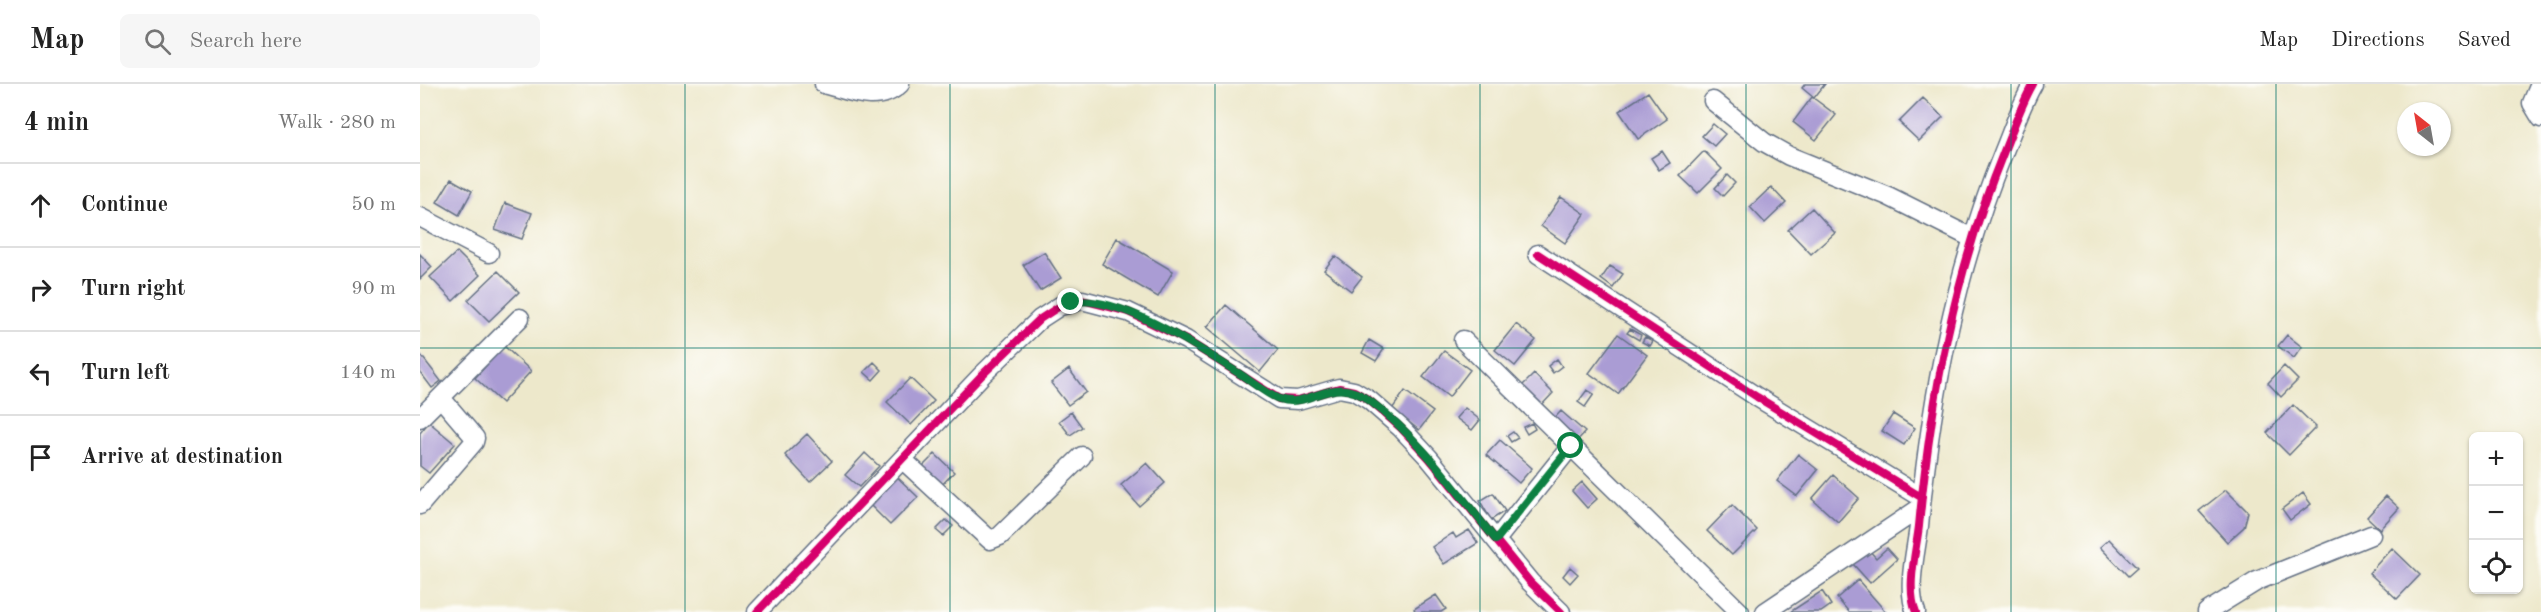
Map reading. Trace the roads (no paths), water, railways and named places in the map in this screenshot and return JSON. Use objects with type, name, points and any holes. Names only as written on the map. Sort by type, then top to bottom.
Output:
[{"type":"street","points":[[824,84],[880,96],[891,92],[900,84]]},
{"type":"street","points":[[1916,612],[1912,589],[1921,503],[1943,354],[1959,280],[1982,205],[2033,84]]},
{"type":"street","points":[[2540,84],[2532,103],[2541,118]]},
{"type":"street","points":[[1713,101],[1764,142],[1789,156],[1888,196],[1972,238]]},
{"type":"street","points":[[420,217],[489,253]]},
{"type":"street","points":[[1538,254],[1921,503]]},
{"type":"street","points":[[757,612],[982,375],[1040,319],[1060,306],[1082,300],[1128,312],[1186,340],[1279,399],[1298,400],[1339,388],[1354,391],[1370,400],[1401,428],[1530,582],[1561,612]]},
{"type":"street","points":[[420,418],[520,318]]},
{"type":"street","points":[[1463,340],[1740,612]]},
{"type":"street","points":[[420,505],[475,438],[441,398]]},
{"type":"street","points":[[1496,540],[1571,446]]},
{"type":"street","points":[[902,459],[990,540],[1000,536],[1082,456]]},
{"type":"street","points":[[1765,612],[1921,503]]},
{"type":"street","points":[[2208,612],[2257,581],[2371,535]]}]
